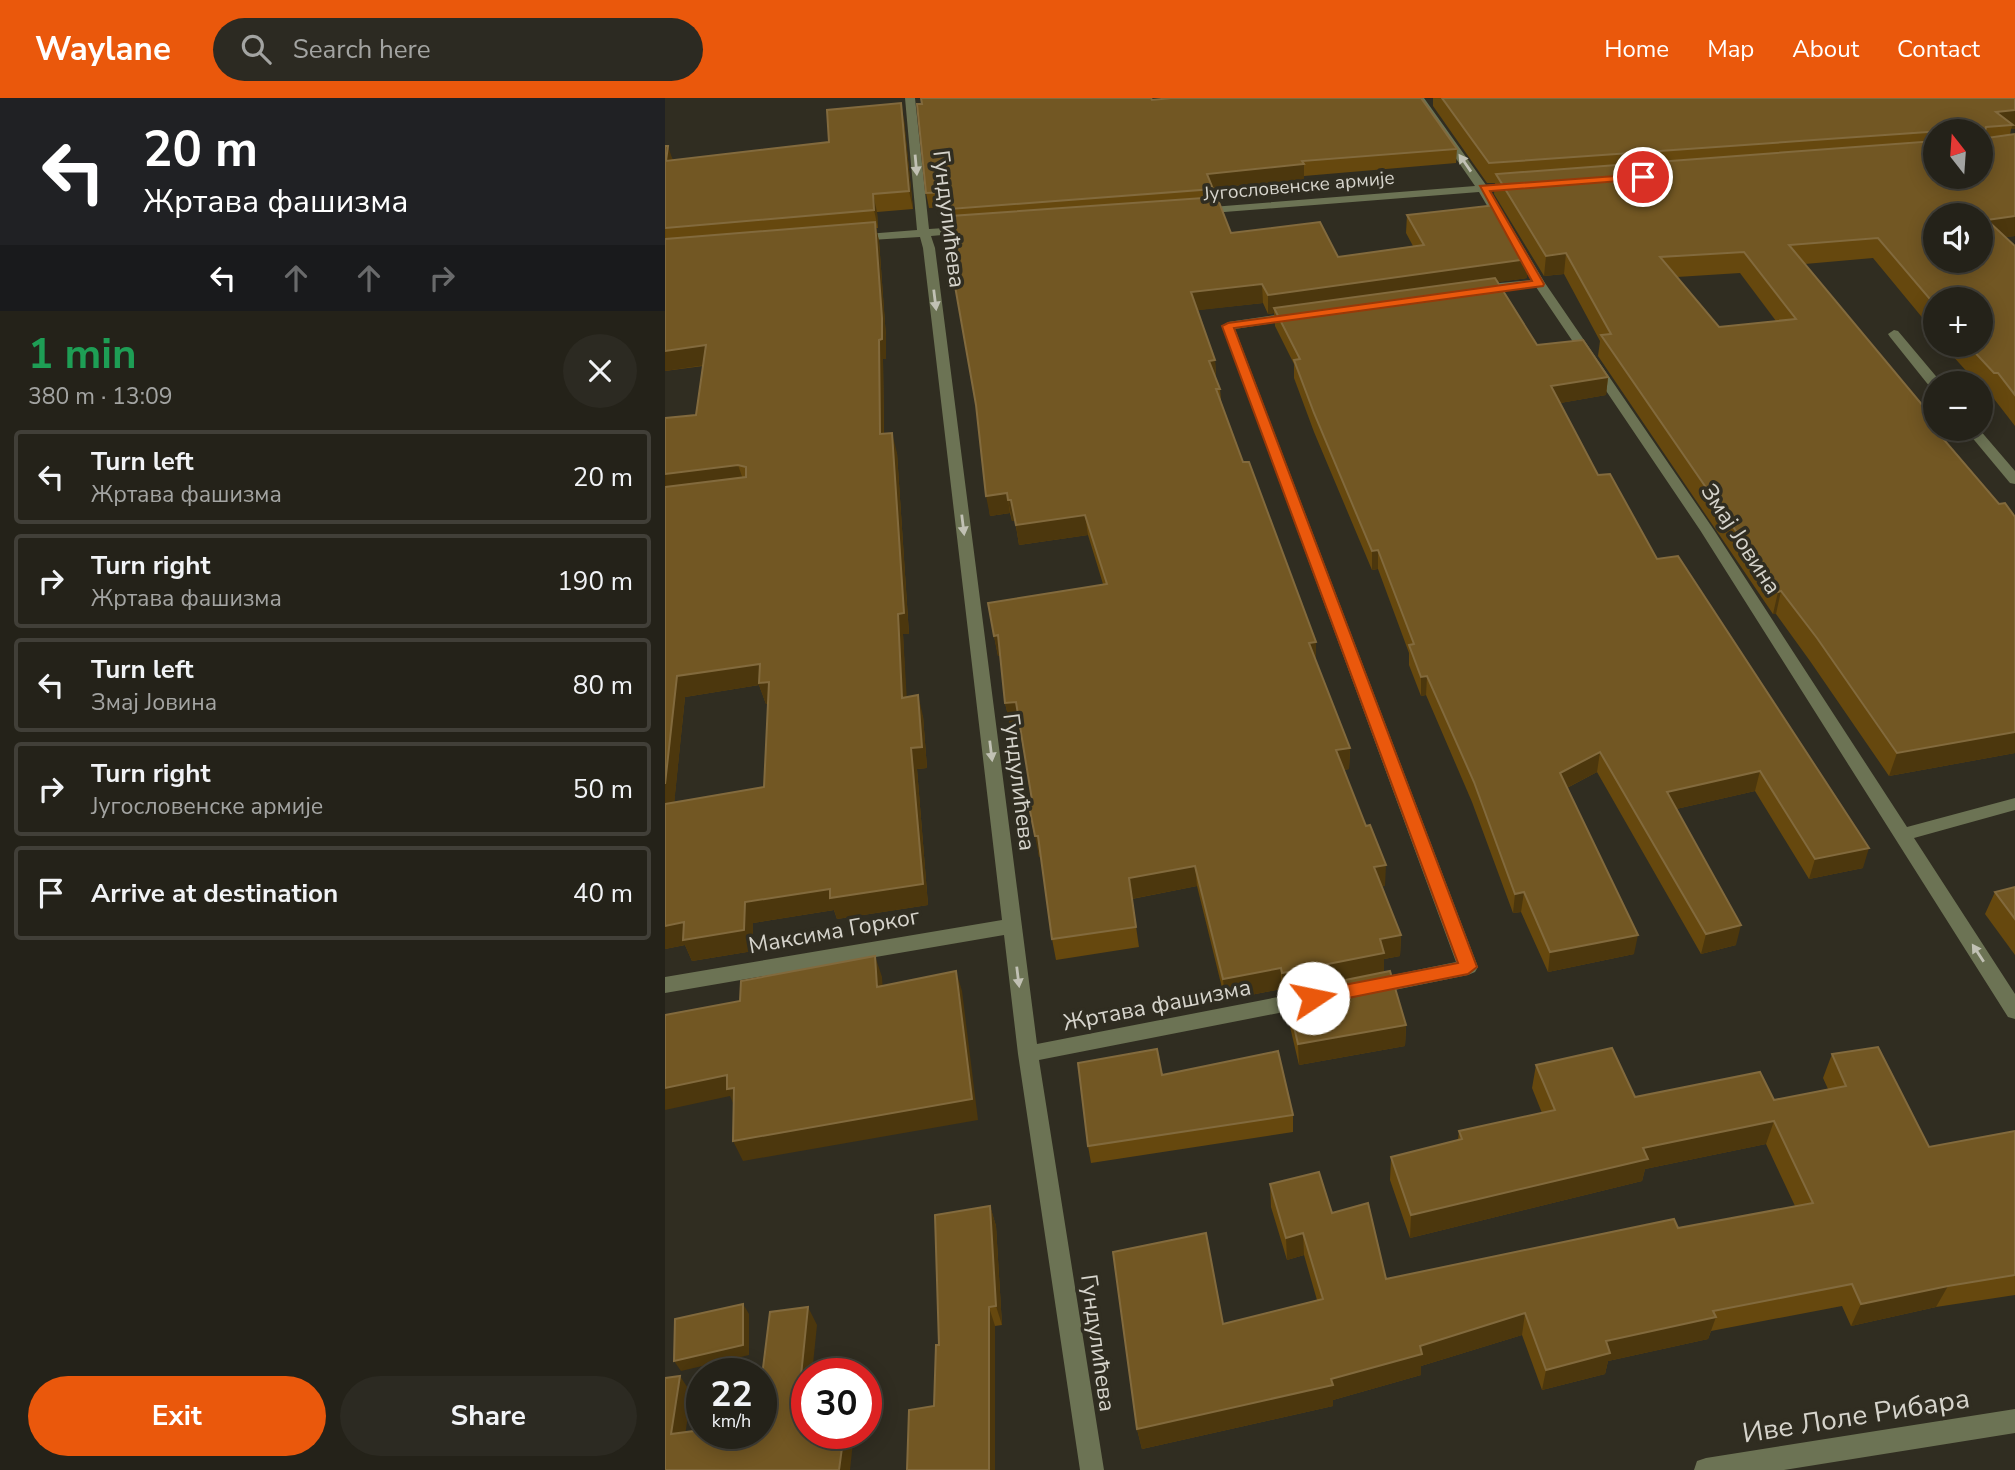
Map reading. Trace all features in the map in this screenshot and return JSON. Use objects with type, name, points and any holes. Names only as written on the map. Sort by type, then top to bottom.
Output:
[{"type":"street","name":"Гундулићева","points":[[911,98],[924,233],[929,248],[1028,1054],[1092,1470]]},
{"type":"street","name":"Змај Јовина","points":[[1419,98],[1483,188],[1539,284],[1707,530],[2015,1011]]},
{"type":"street","name":"Југословенске армије","points":[[1189,212],[1524,186]]},
{"type":"street","points":[[843,239],[986,228]]},
{"type":"street","points":[[1469,291],[1539,284]]},
{"type":"street","points":[[1308,314],[1228,326],[1468,967],[1348,991]]},
{"type":"street","points":[[1894,334],[1924,371]]},
{"type":"street","points":[[1982,441],[2015,480]]},
{"type":"street","points":[[1901,835],[2015,804]]},
{"type":"street","name":"Максима Горког","points":[[665,985],[1012,926]]},
{"type":"street","name":"Жртава фашизма","points":[[1028,1054],[1321,996]]},
{"type":"street","name":"Иве Лоле Рибара","points":[[1706,1470],[2015,1421]]},
{"type":"building","points":[[921,98],[1421,98],[1457,149],[1302,161],[1304,164],[1207,174],[1213,189],[950,209],[947,192],[926,193],[917,104],[922,104]]},
{"type":"building","points":[[1442,98],[2015,98],[2015,110],[1996,112],[2013,125],[1993,126],[1993,119],[1923,119],[1923,132],[1489,163]]},
{"type":"building","points":[[901,103],[909,191],[873,194],[874,210],[665,228],[665,146],[668,146],[666,161],[829,142],[827,110]]},
{"type":"building","points":[[2015,134],[2015,216],[1993,219],[1993,203],[1923,203],[1923,273],[1993,273],[1993,226],[2015,246],[2015,395],[1998,373],[1994,373],[1979,357],[1993,357],[1993,287],[1923,287],[1923,291],[1878,238],[1789,245],[1923,406],[1923,441],[1945,441],[1999,504],[2005,503],[2015,517],[2015,732],[1897,753],[1817,638],[1781,591],[1778,592],[1601,335],[1611,334],[1566,253],[1546,256],[1496,174],[1923,142],[1923,189],[1993,189],[1993,137]],"holes":[[[1744,252],[1796,319],[1719,327],[1660,257]]]},
{"type":"building","points":[[1217,197],[1231,233],[1320,222],[1338,257],[1424,245],[1407,215],[1496,205],[1528,259],[1268,295],[1262,284],[1191,292],[1215,360],[1209,361],[1220,389],[1216,389],[1243,462],[1249,462],[1316,642],[1309,643],[1350,748],[1336,750],[1366,826],[1370,825],[1386,865],[1374,867],[1401,935],[1380,939],[1384,953],[1282,973],[1281,968],[1223,979],[1195,866],[1129,878],[1136,927],[1052,939],[1038,836],[1035,836],[1028,801],[1032,800],[1016,702],[1005,703],[998,635],[994,636],[988,603],[1107,584],[1085,515],[1016,525],[1007,493],[986,496],[976,405],[949,252],[957,251],[951,216]]},
{"type":"building","points":[[875,222],[882,318],[882,339],[879,340],[880,434],[892,433],[904,613],[898,614],[902,698],[918,695],[922,747],[911,748],[923,884],[830,898],[830,889],[745,902],[744,930],[683,940],[684,922],[665,926],[665,804],[764,787],[769,682],[759,683],[760,664],[677,676],[665,784],[665,487],[746,477],[746,467],[738,465],[665,474],[665,418],[696,415],[706,345],[665,351],[665,239]]},
{"type":"building","points":[[1495,278],[1537,345],[1583,340],[1608,377],[1551,386],[1598,475],[1610,474],[1657,559],[1678,556],[1869,848],[1815,859],[1760,771],[1667,792],[1741,925],[1706,934],[1600,752],[1560,773],[1638,935],[1550,952],[1524,892],[1515,894],[1474,782],[1427,676],[1421,677],[1409,645],[1414,644],[1378,550],[1372,551],[1294,360],[1300,359],[1274,308]]},
{"type":"building","points":[[2015,887],[2015,919],[1995,892]]},
{"type":"building","points":[[875,956],[877,987],[956,971],[972,1099],[733,1141],[734,1088],[727,1089],[727,1075],[665,1088],[665,1015],[740,1001],[741,981]]},
{"type":"building","points":[[1390,971],[1406,1025],[1298,1044],[1286,992]]},
{"type":"building","points":[[1878,1047],[1929,1147],[2015,1131],[2015,1275],[1861,1304],[1852,1284],[1713,1311],[1716,1317],[1606,1341],[1610,1353],[1546,1370],[1525,1313],[1420,1346],[1422,1354],[1331,1379],[1333,1385],[1137,1429],[1113,1252],[1206,1233],[1223,1324],[1323,1299],[1303,1233],[1286,1238],[1270,1184],[1319,1172],[1332,1213],[1368,1203],[1386,1279],[1674,1219],[1678,1228],[1813,1203],[1774,1121],[1643,1148],[1648,1159],[1411,1215],[1391,1157],[1462,1139],[1459,1131],[1555,1110],[1536,1065],[1612,1048],[1635,1097],[1760,1072],[1774,1100],[1846,1086],[1832,1054]]},
{"type":"building","points":[[1157,1049],[1162,1075],[1278,1051],[1293,1115],[1088,1146],[1078,1063]]},
{"type":"building","points":[[990,1206],[996,1306],[989,1307],[989,1470],[907,1470],[909,1410],[934,1406],[936,1345],[939,1345],[935,1215]]},
{"type":"building","points":[[743,1304],[743,1345],[674,1361],[675,1319]]},
{"type":"building","points":[[808,1307],[803,1358],[791,1358],[791,1449],[842,1449],[839,1470],[665,1470],[665,1378],[680,1376],[671,1434],[686,1432],[686,1449],[777,1449],[777,1358],[764,1358],[770,1312]]},
{"type":"route","points":[[1313,998],[1468,967],[1228,326],[1482,289],[1539,284],[1483,188],[1643,177]]}]
